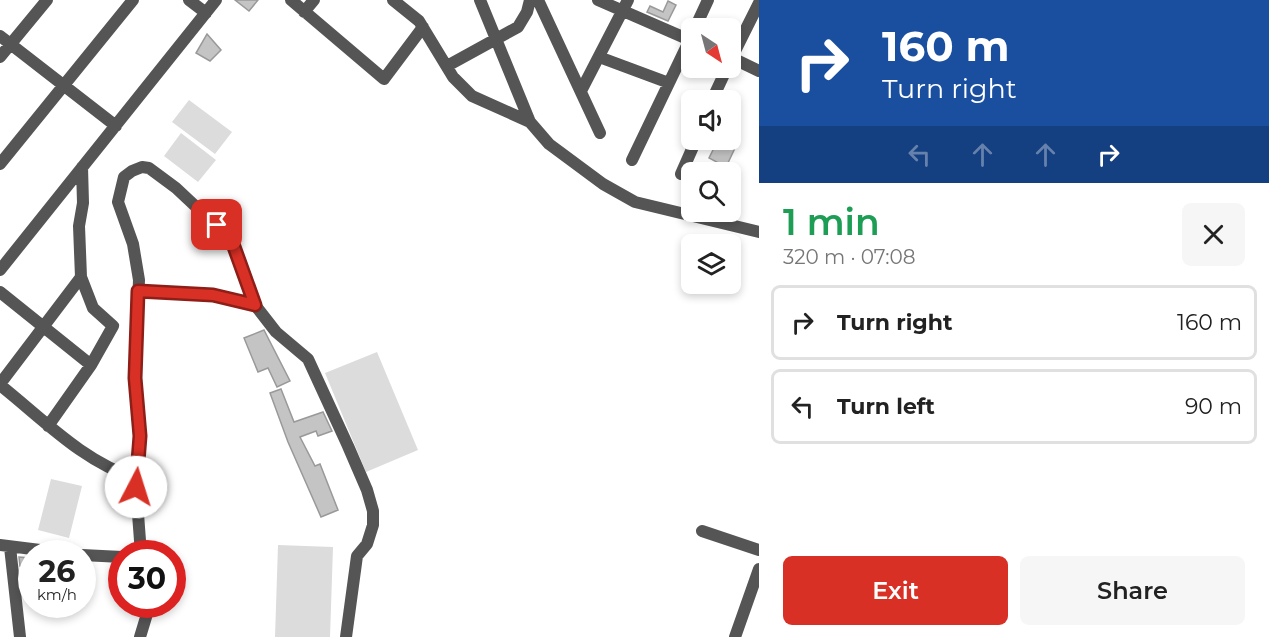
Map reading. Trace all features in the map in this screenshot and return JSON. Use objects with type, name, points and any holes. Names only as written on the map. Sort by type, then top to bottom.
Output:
[{"type":"street","points":[[0,57],[47,0]]},
{"type":"street","points":[[0,164],[133,0]]},
{"type":"street","points":[[189,0],[206,13]]},
{"type":"street","points":[[0,270],[216,0]]},
{"type":"street","points":[[291,0],[384,79],[421,24]]},
{"type":"street","points":[[304,12],[314,0]]},
{"type":"street","points":[[393,0],[421,24]]},
{"type":"street","points":[[410,0],[421,24],[453,78],[472,96],[530,122]]},
{"type":"street","points":[[480,0],[530,122],[549,144],[603,184],[635,202],[759,232]]},
{"type":"street","points":[[522,22],[530,0]]},
{"type":"street","points":[[538,0],[600,134]]},
{"type":"street","points":[[598,0],[625,5],[681,31]]},
{"type":"street","points":[[700,18],[708,0]]},
{"type":"street","points":[[741,38],[759,3]]},
{"type":"street","points":[[581,91],[625,5]]},
{"type":"street","points":[[447,66],[511,32],[522,22],[533,18],[547,22]]},
{"type":"street","points":[[0,36],[116,126]]},
{"type":"street","points":[[599,57],[669,83]]},
{"type":"street","points":[[632,160],[681,58]]},
{"type":"street","points":[[741,64],[759,71]]},
{"type":"street","points":[[48,426],[91,365],[113,326],[93,308],[81,277],[79,226],[83,202],[82,167]]},
{"type":"street","points":[[140,540],[137,478],[140,436],[135,378],[138,291],[133,244],[118,202],[124,177],[142,167],[149,168],[176,188],[233,244],[255,305],[276,332],[308,359],[315,371],[367,490],[373,511],[373,525],[367,544],[357,556],[346,637]]},
{"type":"street","points":[[81,277],[41,327],[0,385],[48,426],[100,464],[137,478]]},
{"type":"street","points":[[138,291],[213,295],[255,305]]},
{"type":"street","points":[[0,292],[91,365]]},
{"type":"street","points":[[702,531],[759,550]]},
{"type":"street","points":[[5,546],[20,637]]},
{"type":"street","points":[[735,637],[759,569]]},
{"type":"street","points":[[140,637],[146,618]]},
{"type":"shaded area","points":[[189,100],[232,132],[215,154],[172,122]]},
{"type":"shaded area","points":[[181,133],[216,160],[198,182],[164,156]]},
{"type":"shaded area","points":[[377,352],[418,450],[366,472],[325,373]]},
{"type":"shaded area","points":[[51,479],[82,486],[69,538],[38,530]]},
{"type":"shaded area","points":[[278,545],[333,547],[330,637],[275,637]]},
{"type":"building","points":[[235,0],[258,0],[249,11]]},
{"type":"building","points":[[668,1],[676,5],[668,21],[647,12],[650,6],[663,12]]},
{"type":"building","points":[[207,34],[221,50],[210,61],[196,53]]},
{"type":"building","points":[[713,150],[734,150],[728,162],[717,162],[709,158]]},
{"type":"building","points":[[264,330],[290,381],[277,387],[268,368],[258,372],[244,338]]},
{"type":"building","points":[[281,389],[294,422],[323,412],[332,431],[318,436],[316,431],[300,437],[315,466],[320,464],[338,510],[321,517],[288,442],[270,393]]},
{"type":"route","points":[[136,487],[140,436],[135,378],[138,291],[213,295],[255,305],[244,280],[233,244],[217,225]]}]
